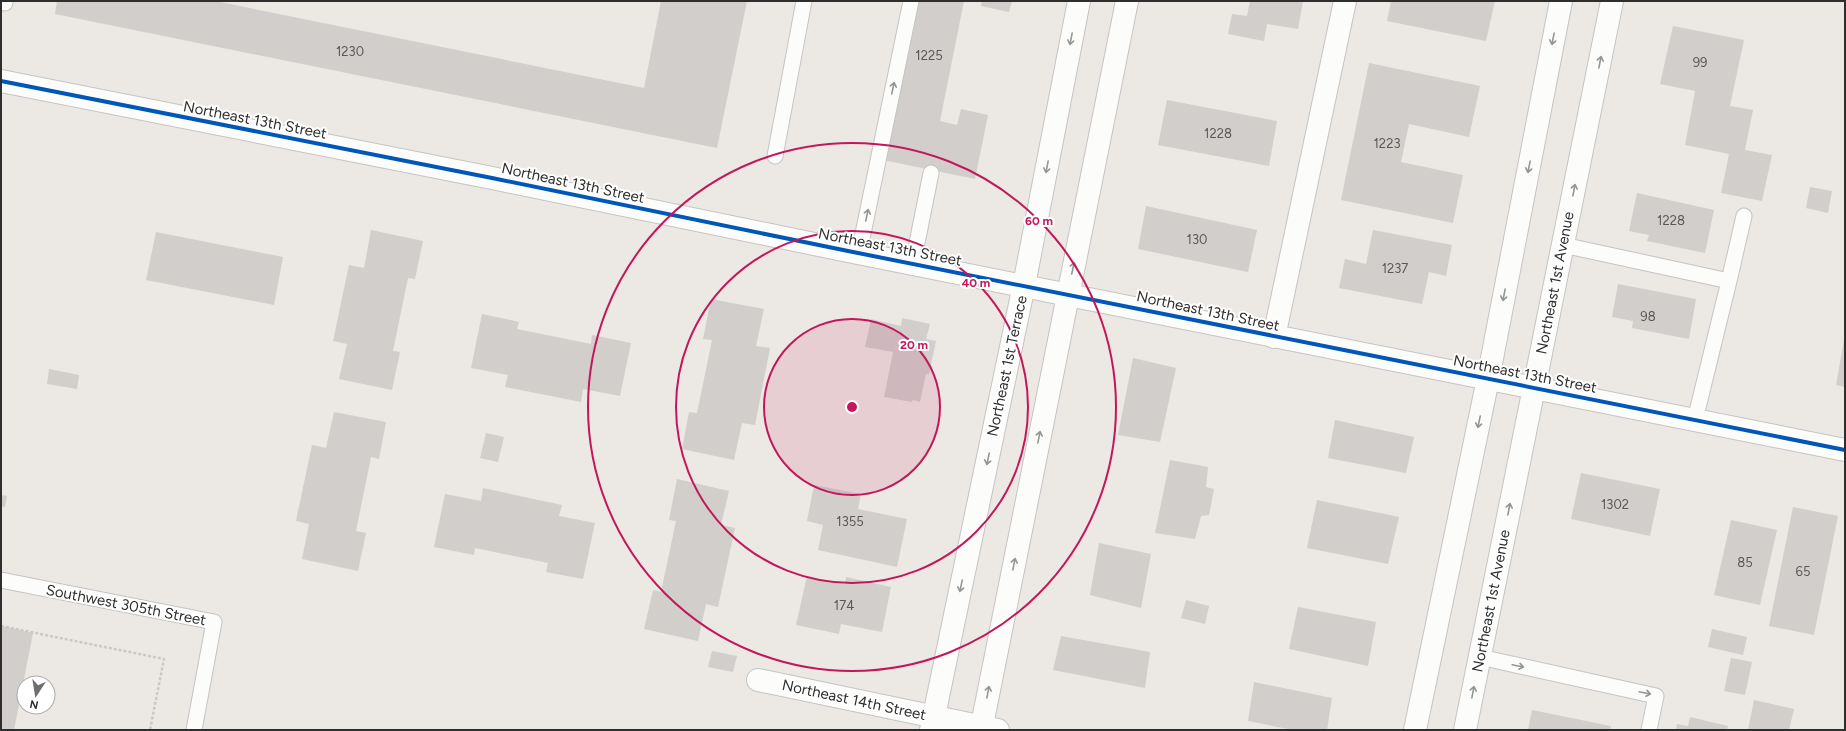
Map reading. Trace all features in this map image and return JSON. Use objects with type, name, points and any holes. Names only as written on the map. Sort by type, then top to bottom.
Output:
[{"type":"street","name":"Northeast 1st Terrace","points":[[932,724],[1024,285],[1079,1]]},
{"type":"street","points":[[987,729],[1067,294],[1127,1]]},
{"type":"street","points":[[1274,337],[1345,1]]},
{"type":"street","points":[[1416,730],[1488,379],[1561,1]]},
{"type":"street","name":"Northeast 1st Avenue","points":[[1465,730],[1612,1]]},
{"type":"street","name":"Northeast 13th Street","points":[[1,81],[346,151],[494,178],[859,254],[1024,285],[1274,337],[1845,450]]},
{"type":"street","name":"Northeast 14th Street","points":[[758,680],[932,724],[987,729]]},
{"type":"lane","points":[[775,156],[804,1]]},
{"type":"lane","points":[[859,254],[911,1]]},
{"type":"lane","points":[[913,264],[931,173]]},
{"type":"lane","points":[[1695,420],[1744,216]]},
{"type":"lane","points":[[1563,245],[1729,281]]},
{"type":"lane","name":"Southwest 305th Street","points":[[1,580],[214,622],[194,730]]},
{"type":"lane","points":[[1480,657],[1656,696],[1649,730]]},
{"type":"path","points":[[1,626],[164,659],[150,730]]},
{"type":"building","points":[[57,1],[215,1],[644,88],[661,1],[747,1],[717,148],[55,14]]},
{"type":"building","points":[[916,1],[964,1],[940,121],[957,125],[961,109],[988,115],[975,179],[883,160]]},
{"type":"building","points":[[982,1],[1012,1],[1009,12],[981,6]]},
{"type":"building","points":[[1250,1],[1303,1],[1298,29],[1267,24],[1264,41],[1228,34],[1232,14],[1247,16]]},
{"type":"building","points":[[1391,1],[1495,1],[1486,41],[1387,21]]},
{"type":"building","points":[[1673,26],[1744,40],[1730,106],[1753,110],[1745,150],[1772,155],[1762,201],[1721,193],[1729,154],[1685,145],[1695,91],[1660,84]]},
{"type":"building","points":[[1369,63],[1480,86],[1469,137],[1409,124],[1401,162],[1463,175],[1453,223],[1341,200]]},
{"type":"building","points":[[1167,100],[1277,121],[1269,166],[1158,145]]},
{"type":"building","points":[[1810,187],[1832,191],[1828,213],[1806,208]]},
{"type":"building","points":[[1637,193],[1714,210],[1705,253],[1647,241],[1649,235],[1629,231]]},
{"type":"building","points":[[1146,206],[1257,230],[1248,272],[1138,249]]},
{"type":"building","points":[[371,230],[423,241],[415,279],[408,278],[393,351],[400,352],[392,390],[339,379],[347,344],[333,341],[349,265],[364,268]]},
{"type":"building","points":[[1373,230],[1452,245],[1446,276],[1429,272],[1422,304],[1339,288],[1345,259],[1366,264]]},
{"type":"building","points":[[156,232],[283,257],[274,305],[146,280]]},
{"type":"building","points":[[1618,284],[1696,299],[1689,339],[1632,328],[1633,321],[1612,317]]},
{"type":"building","points":[[711,299],[764,309],[756,346],[770,348],[755,425],[742,423],[734,460],[682,449],[689,412],[697,413],[712,340],[703,339]]},
{"type":"building","points":[[482,314],[519,322],[517,329],[591,344],[592,335],[631,343],[620,396],[583,389],[581,402],[505,387],[508,375],[471,368]]},
{"type":"building","points":[[902,318],[930,324],[926,339],[936,341],[929,374],[926,374],[920,402],[884,397],[893,352],[865,347],[871,319],[901,326]]},
{"type":"building","points":[[1845,340],[1845,387],[1836,385]]},
{"type":"building","points":[[1133,358],[1176,368],[1160,442],[1118,435]]},
{"type":"building","points":[[49,369],[79,375],[77,389],[47,384]]},
{"type":"building","points":[[334,412],[386,422],[379,459],[371,457],[356,531],[366,533],[358,571],[302,559],[309,524],[296,521],[312,445],[326,448]]},
{"type":"building","points":[[1335,420],[1414,437],[1406,473],[1328,458]]},
{"type":"building","points":[[486,433],[504,437],[498,462],[480,458]]},
{"type":"building","points":[[1170,460],[1208,467],[1206,487],[1214,489],[1209,515],[1201,516],[1195,539],[1155,533]]},
{"type":"building","points":[[1581,473],[1660,489],[1650,536],[1571,519]]},
{"type":"building","points":[[677,479],[729,491],[721,525],[735,528],[718,607],[706,604],[698,641],[644,629],[653,590],[661,592],[676,521],[669,520]]},
{"type":"building","points":[[814,485],[861,494],[858,509],[907,519],[897,567],[818,550],[823,525],[807,521]]},
{"type":"building","points":[[483,488],[562,505],[559,516],[595,523],[583,579],[546,572],[548,563],[475,548],[474,555],[434,547],[445,494],[481,501]]},
{"type":"building","points":[[1,495],[7,496],[5,507],[1,506]]},
{"type":"building","points":[[1317,500],[1399,517],[1388,564],[1307,548]]},
{"type":"building","points":[[1793,507],[1838,516],[1814,635],[1769,626]]},
{"type":"building","points":[[1731,520],[1777,530],[1760,605],[1714,595]]},
{"type":"building","points":[[1099,543],[1151,554],[1141,608],[1090,595]]},
{"type":"building","points":[[807,576],[845,584],[846,577],[891,587],[882,632],[841,624],[839,634],[796,625]]},
{"type":"building","points":[[1186,600],[1209,606],[1205,624],[1181,618]]},
{"type":"building","points":[[1298,607],[1376,622],[1368,666],[1289,649]]},
{"type":"building","points":[[1,626],[33,633],[25,675],[16,675],[17,715],[14,730],[1,730]]},
{"type":"building","points":[[1712,629],[1747,637],[1743,655],[1708,647]]},
{"type":"building","points":[[1061,636],[1150,652],[1145,688],[1053,670]]},
{"type":"building","points":[[712,651],[737,656],[733,672],[708,667]]},
{"type":"building","points":[[1731,658],[1752,662],[1745,695],[1724,691]]},
{"type":"building","points":[[1254,682],[1332,698],[1327,730],[1293,730],[1248,721]]},
{"type":"building","points":[[1754,700],[1794,709],[1789,730],[1748,730]]},
{"type":"building","points":[[1532,710],[1611,726],[1610,730],[1528,730]]},
{"type":"building","points":[[1690,717],[1728,726],[1727,730],[1676,730],[1677,724],[1688,726]]},
{"type":"cycle path","points":[[1,81],[492,178],[853,252],[1845,450]]}]
